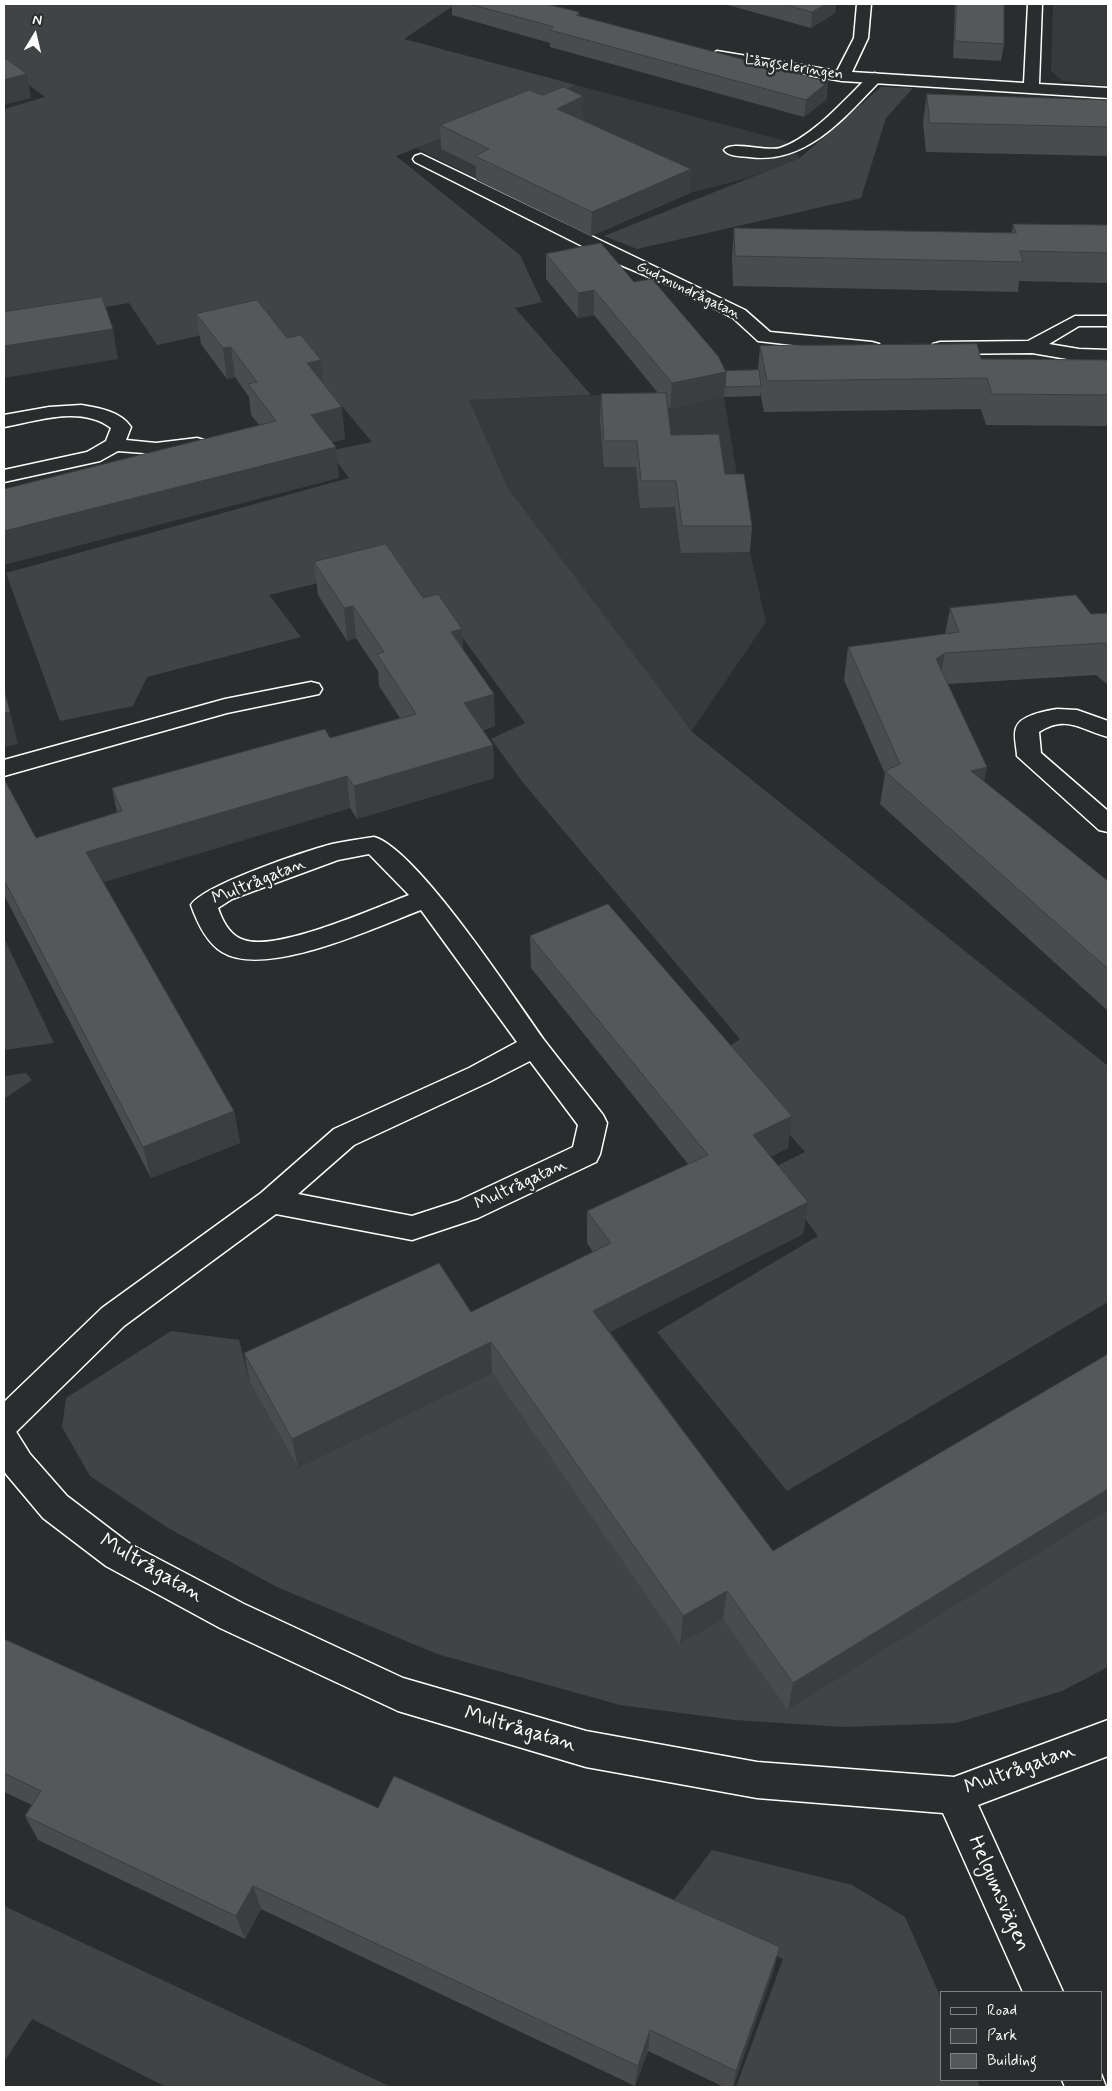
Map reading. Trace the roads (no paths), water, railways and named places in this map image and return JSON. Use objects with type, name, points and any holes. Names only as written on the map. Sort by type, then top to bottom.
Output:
[{"type":"street","points":[[1032,88],[1035,4]]},
{"type":"street","points":[[842,76],[861,38],[859,6]]},
{"type":"street","name":"Långseleringen","points":[[704,52],[842,76],[1108,93]]},
{"type":"street","name":"Långseleringen","points":[[732,150],[767,154],[785,152],[803,143],[851,102],[875,78]]},
{"type":"street","name":"Gudmundrågatan","points":[[421,159],[622,259],[672,280],[739,314],[765,337],[861,348],[889,348]]},
{"type":"street","points":[[1032,347],[1075,321],[1108,321]]},
{"type":"street","points":[[927,348],[1032,347],[1079,356],[1108,356]]},
{"type":"street","points":[[4,420],[52,412],[86,411],[112,418],[121,427],[115,444],[93,457],[4,476]]},
{"type":"street","points":[[115,444],[144,450],[172,449],[218,440]]},
{"type":"street","points":[[4,768],[226,706],[311,689]]},
{"type":"street","points":[[1108,730],[1083,718],[1063,716],[1040,719],[1027,729],[1029,756],[1108,824]]},
{"type":"street","name":"Multrågatan","points":[[271,1201],[412,1228],[468,1210],[586,1154],[593,1123],[426,898],[394,862],[374,846],[334,852],[223,893],[204,905],[210,921],[223,940],[239,950],[257,952],[301,944],[426,898]]},
{"type":"street","points":[[4,1423],[113,1317],[271,1201],[344,1138],[479,1075],[534,1046]]},
{"type":"street","name":"Multrågatan","points":[[4,1440],[18,1464],[55,1507],[118,1555],[232,1616],[398,1694],[595,1751],[757,1780],[954,1795],[1108,1738]]},
{"type":"street","name":"Helgumsvägen","points":[[954,1795],[1043,1991]]}]
